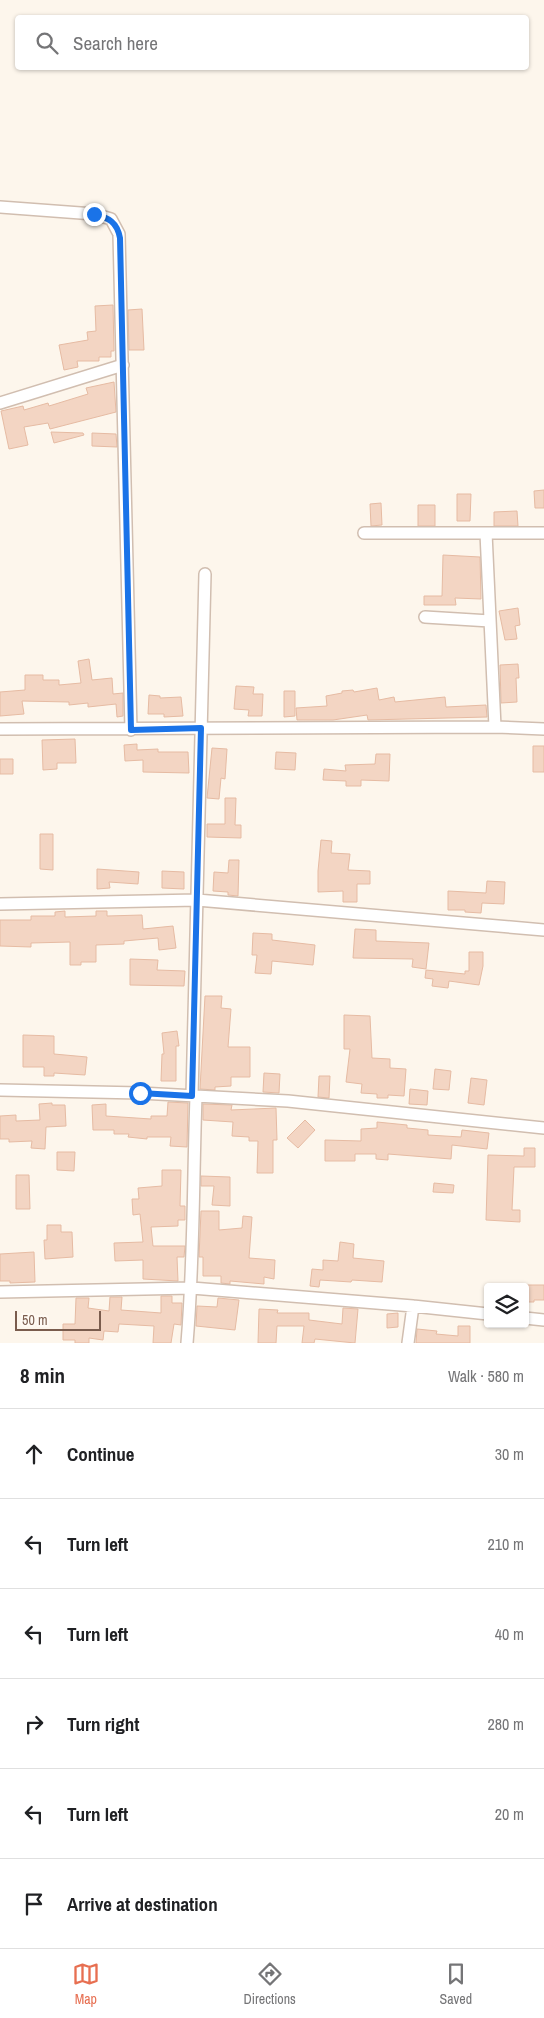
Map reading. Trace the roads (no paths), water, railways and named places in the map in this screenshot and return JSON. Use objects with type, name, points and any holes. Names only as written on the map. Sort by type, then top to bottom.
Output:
[{"type":"street","points":[[0,207],[94,214],[111,219],[120,238],[131,730]]},
{"type":"street","points":[[0,403],[123,365]]},
{"type":"street","points":[[364,533],[544,533]]},
{"type":"street","points":[[486,533],[496,727]]},
{"type":"street","points":[[187,1343],[192,1288],[196,900],[206,574]]},
{"type":"street","points":[[425,617],[490,621]]},
{"type":"street","points":[[0,730],[496,727],[544,729]]},
{"type":"street","points":[[0,904],[196,900],[544,930]]},
{"type":"street","points":[[0,1090],[140,1093],[288,1101],[544,1128]]},
{"type":"street","points":[[0,1292],[192,1288],[484,1314]]},
{"type":"street","points":[[408,1343],[413,1306]]},
{"type":"street","points":[[529,1318],[544,1320]]}]
